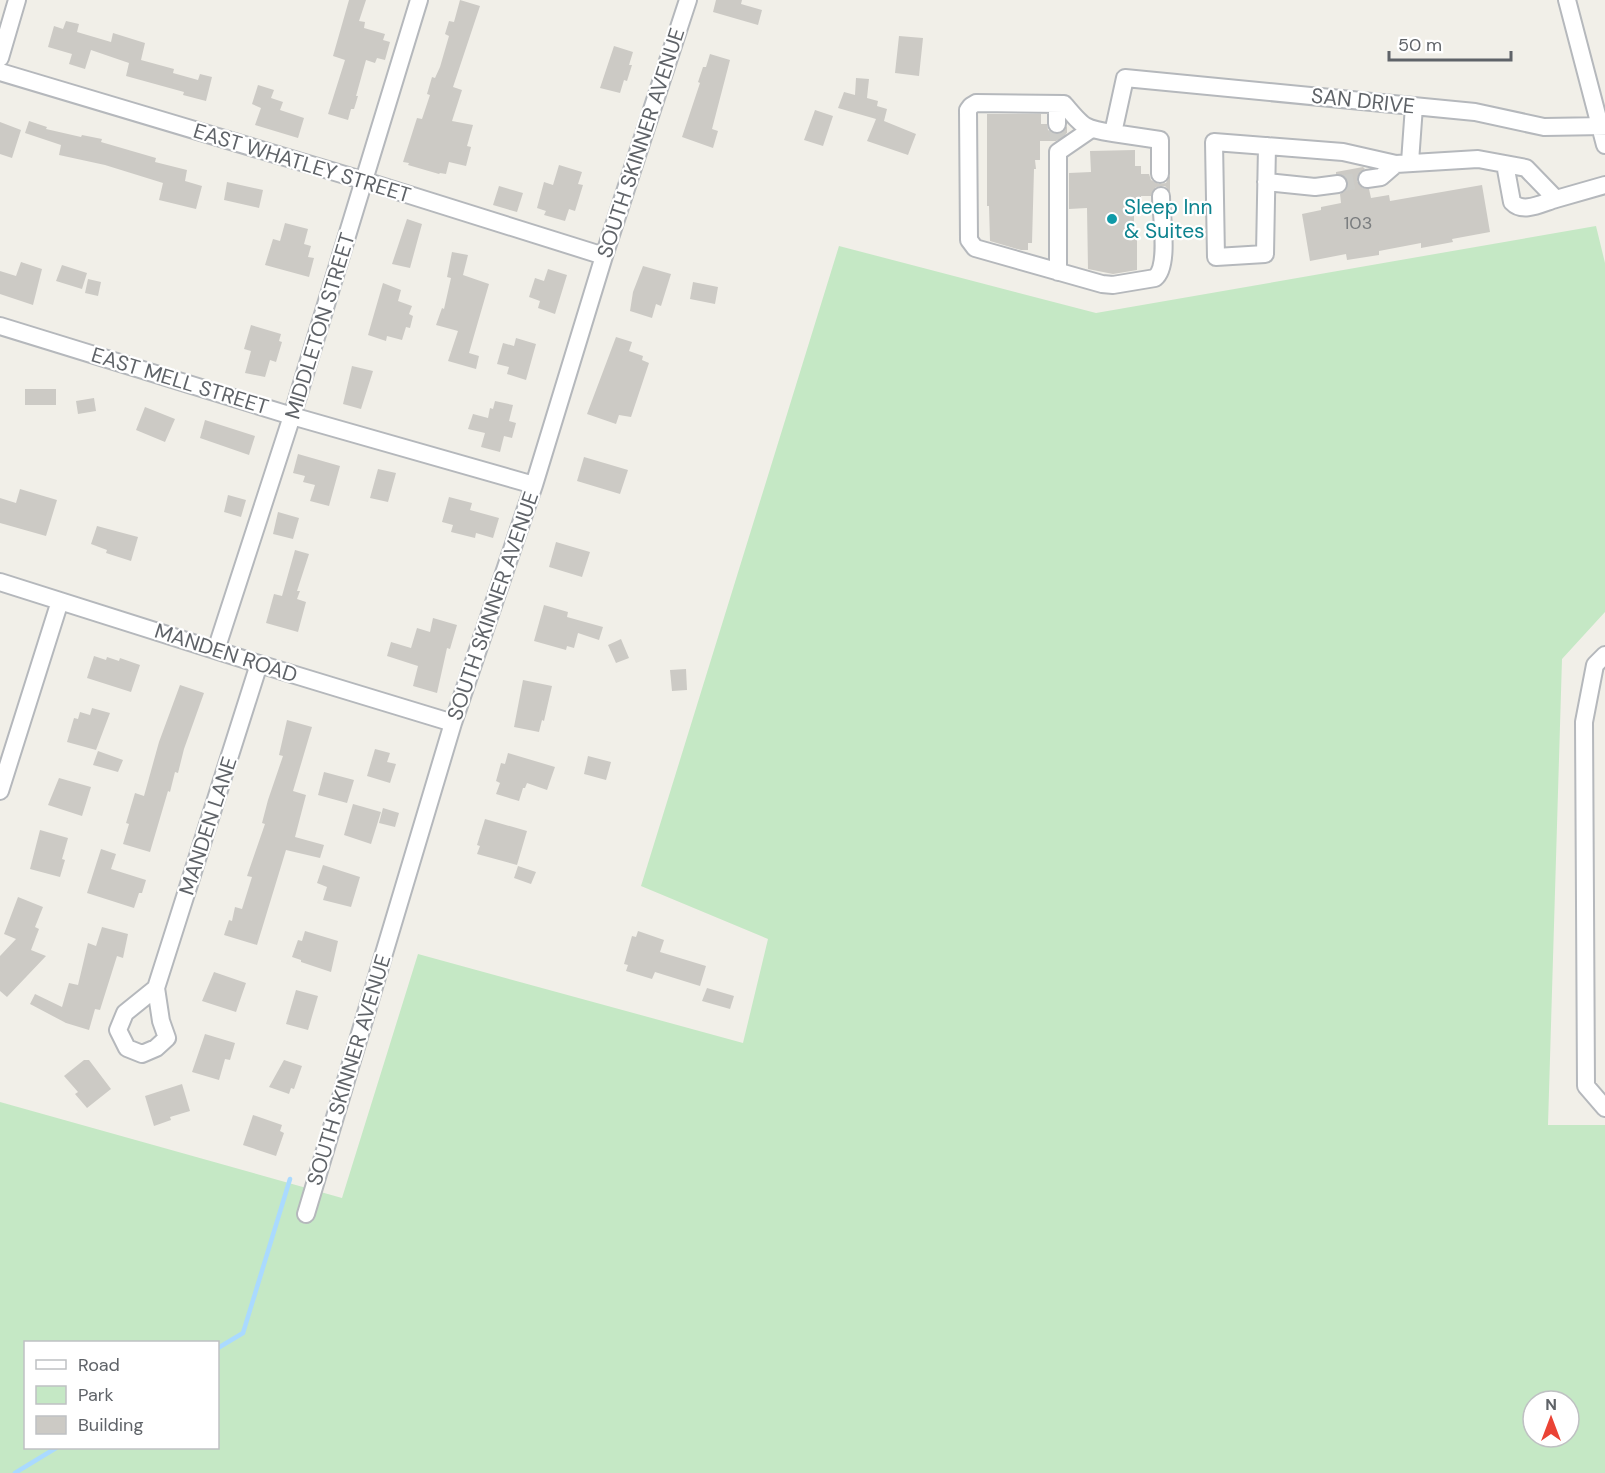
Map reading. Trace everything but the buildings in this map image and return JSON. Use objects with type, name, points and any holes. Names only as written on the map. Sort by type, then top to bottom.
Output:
[{"type":"street","points":[[0,58],[17,0]]},
{"type":"street","name":"MIDDLETON STREET","points":[[216,650],[292,416],[419,0]]},
{"type":"street","name":"SOUTH SKINNER AVENUE","points":[[306,1214],[453,723],[534,485],[604,256],[688,0]]},
{"type":"street","points":[[1567,0],[1597,83],[1605,145]]},
{"type":"street","name":"EAST WHATLEY STREET","points":[[0,72],[604,256]]},
{"type":"street","name":"SAN DRIVE","points":[[1113,133],[1125,78],[1475,112],[1544,127],[1603,126]]},
{"type":"street","points":[[1090,130],[1080,123],[1064,104],[976,103],[970,106],[968,110],[969,240],[971,245],[1102,284],[1113,285],[1155,278],[1160,274],[1163,262],[1161,196]]},
{"type":"street","points":[[1057,104],[1058,272]]},
{"type":"street","points":[[1367,179],[1381,177],[1403,163],[1414,106]]},
{"type":"street","points":[[1058,139],[1090,130],[1160,140],[1160,174]]},
{"type":"street","points":[[1267,146],[1265,254],[1216,256],[1214,142],[1267,146],[1343,152],[1403,163],[1478,159],[1526,168],[1556,199]]},
{"type":"street","points":[[1505,164],[1512,202],[1516,207],[1523,209],[1605,185]]},
{"type":"street","points":[[1266,182],[1315,187],[1338,184]]},
{"type":"street","name":"EAST MELL STREET","points":[[0,326],[292,416],[534,485]]},
{"type":"street","name":"MANDEN ROAD","points":[[0,582],[453,723]]},
{"type":"street","points":[[0,791],[4,768],[60,600]]},
{"type":"street","points":[[1605,655],[1594,665],[1584,722],[1586,1086],[1605,1108]]},
{"type":"street","name":"MANDEN LANE","points":[[156,988],[259,664]]},
{"type":"green space","points":[[1596,226],[1605,263],[1605,612],[1562,659],[1548,1125],[1605,1125],[1605,1473],[0,1473],[0,1102],[342,1198],[418,954],[743,1043],[768,939],[641,886],[839,246],[1096,313]]},
{"type":"waterway","points":[[219,1347],[243,1333],[290,1179]]},
{"type":"waterway","points":[[15,1473],[54,1449]]},
{"type":"tunnel","points":[[1057,124],[1058,141]]},
{"type":"tunnel","points":[[1338,184],[1367,179]]},
{"type":"place","name":"Sleep Inn & Suites","points":[[1112,219]]}]
